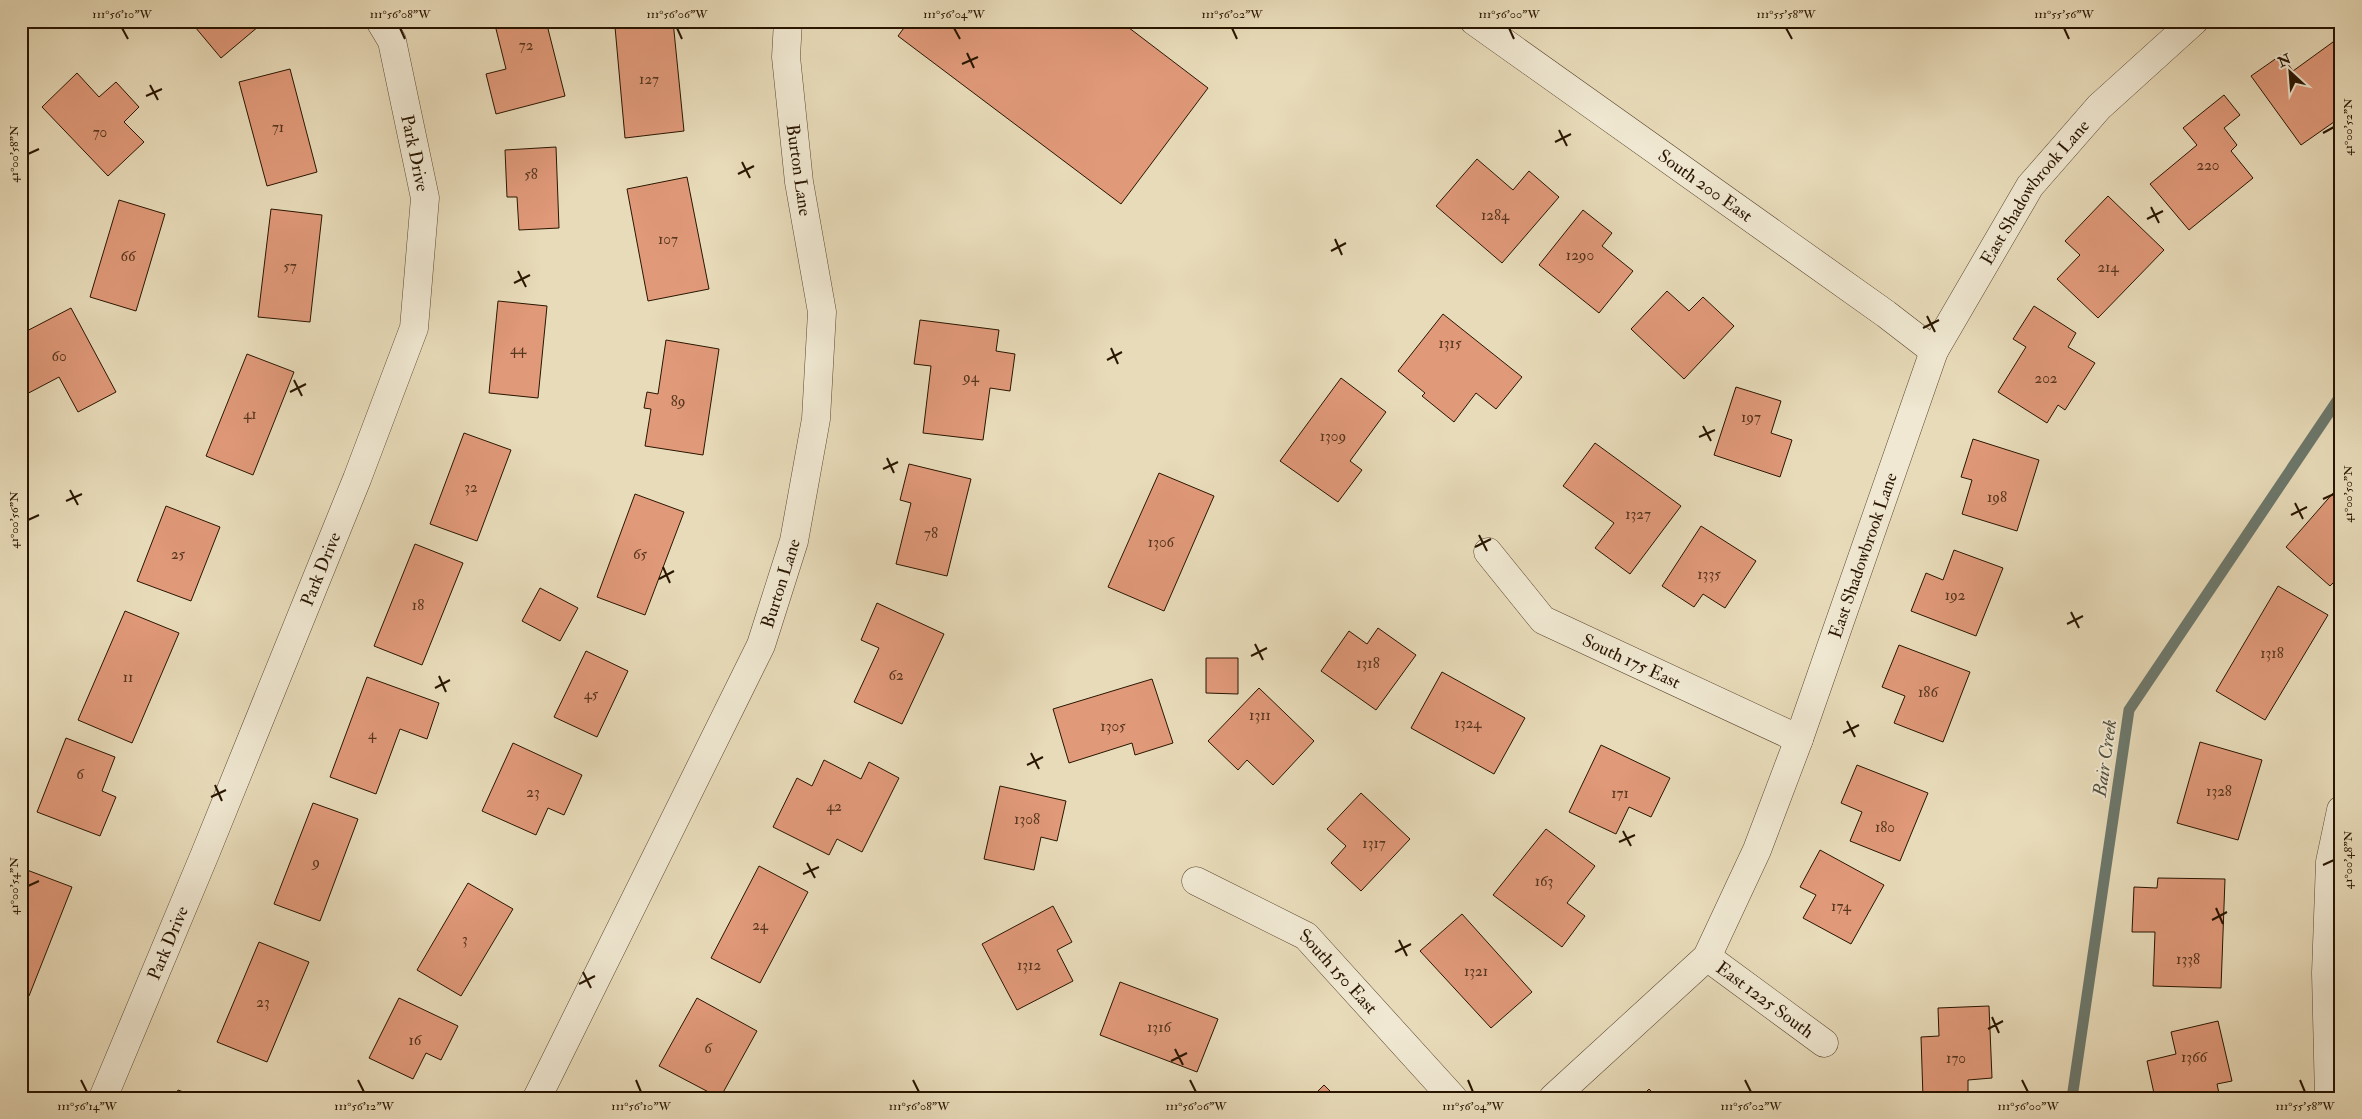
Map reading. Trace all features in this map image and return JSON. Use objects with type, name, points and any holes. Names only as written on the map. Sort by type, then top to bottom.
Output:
[{"type":"street","name":"Park Drive","points":[[103,1098],[205,854],[316,579],[414,328],[424,198],[392,41],[380,21]]},
{"type":"street","name":"Burton Lane","points":[[537,1098],[761,645],[794,541],[816,419],[822,312],[799,182],[786,57],[788,21]]},
{"type":"street","name":"South 200 East","points":[[1474,21],[1878,308],[1934,351]]},
{"type":"street","name":"East Shadowbrook Lane","points":[[1553,1098],[1707,957],[1757,850],[1799,739],[1934,351],[2030,186],[2099,107],[2194,21]]},
{"type":"street","name":"South 175 East","points":[[1488,552],[1543,620],[1799,739]]},
{"type":"street","points":[[2329,1098],[2326,973],[2330,862],[2341,810]]},
{"type":"street","name":"South 150 East","points":[[1196,880],[1306,936],[1453,1098]]},
{"type":"street","name":"East 1225 South","points":[[1707,957],[1824,1044]]},
{"type":"building","points":[[190,21],[265,21],[221,58]]},
{"type":"building","points":[[494,21],[546,21],[565,96],[496,114],[486,74],[506,69]]},
{"type":"building","points":[[673,21],[684,131],[625,138],[615,27]]},
{"type":"building","points":[[909,21],[1120,21],[1208,88],[1121,204],[898,36]]},
{"type":"building","points":[[2333,42],[2341,54],[2341,117],[2301,145],[2251,76],[2281,55],[2293,71]]},
{"type":"building","points":[[290,69],[317,172],[267,186],[239,82]]},
{"type":"building","points":[[77,73],[99,97],[116,82],[139,107],[124,122],[144,142],[108,176],[42,107]]},
{"type":"building","points":[[2224,95],[2240,115],[2224,128],[2237,145],[2231,151],[2253,178],[2189,230],[2150,184],[2197,145],[2183,128]]},
{"type":"building","points":[[556,147],[559,228],[519,230],[517,197],[507,197],[505,150]]},
{"type":"building","points":[[1477,159],[1513,190],[1529,171],[1559,197],[1502,263],[1436,206]]},
{"type":"building","points":[[687,177],[709,289],[648,301],[627,189]]},
{"type":"building","points":[[2108,196],[2164,250],[2098,318],[2057,279],[2080,255],[2065,241]]},
{"type":"building","points":[[119,200],[165,214],[136,311],[90,297]]},
{"type":"building","points":[[271,209],[322,215],[310,322],[258,317]]},
{"type":"building","points":[[1583,210],[1612,233],[1602,246],[1633,271],[1599,313],[1539,265]]},
{"type":"building","points":[[1667,291],[1689,311],[1703,297],[1734,326],[1684,379],[1631,329]]},
{"type":"building","points":[[498,301],[547,306],[538,398],[489,393]]},
{"type":"building","points":[[2034,306],[2076,333],[2068,347],[2095,363],[2065,410],[2058,405],[2047,423],[1998,392],[2026,347],[2013,339]]},
{"type":"building","points":[[71,308],[116,392],[78,412],[59,377],[21,397],[21,334]]},
{"type":"building","points":[[1443,314],[1522,377],[1496,409],[1476,393],[1454,422],[1422,396],[1425,393],[1398,371]]},
{"type":"building","points":[[920,320],[999,330],[996,351],[1015,354],[1010,391],[990,388],[983,440],[923,433],[931,366],[914,364]]},
{"type":"building","points":[[666,340],[719,349],[703,455],[645,446],[651,409],[644,408],[647,392],[658,394]]},
{"type":"building","points":[[247,354],[294,372],[253,475],[206,456]]},
{"type":"building","points":[[1341,378],[1386,412],[1350,461],[1362,470],[1338,502],[1280,461]]},
{"type":"building","points":[[1736,387],[1781,401],[1771,433],[1792,440],[1780,477],[1714,455]]},
{"type":"building","points":[[464,433],[511,450],[477,541],[430,524]]},
{"type":"building","points":[[1973,439],[2039,460],[2017,531],[1962,514],[1972,480],[1961,477]]},
{"type":"building","points":[[1595,443],[1681,506],[1630,574],[1595,548],[1614,523],[1563,486]]},
{"type":"building","points":[[909,464],[971,479],[947,576],[896,564],[911,503],[900,500]]},
{"type":"building","points":[[1159,473],[1214,496],[1164,611],[1108,587]]},
{"type":"building","points":[[2341,484],[2341,575],[2330,586],[2286,547]]},
{"type":"building","points":[[635,494],[684,512],[645,615],[597,597]]},
{"type":"building","points":[[166,506],[220,527],[191,601],[137,581]]},
{"type":"building","points":[[1701,526],[1756,561],[1725,608],[1703,594],[1694,607],[1662,586]]},
{"type":"building","points":[[415,544],[463,563],[422,665],[374,646]]},
{"type":"building","points":[[1954,550],[2003,568],[1976,636],[1911,611],[1926,573],[1943,580]]},
{"type":"building","points":[[2278,586],[2328,615],[2265,720],[2216,691]]},
{"type":"building","points":[[540,588],[578,608],[560,641],[522,621]]},
{"type":"building","points":[[877,603],[944,634],[902,724],[854,702],[879,648],[861,640]]},
{"type":"building","points":[[125,611],[179,633],[132,743],[78,720]]},
{"type":"building","points":[[1378,628],[1416,655],[1376,710],[1321,671],[1349,631],[1367,644]]},
{"type":"building","points":[[1899,645],[1970,672],[1943,742],[1894,723],[1905,696],[1882,687]]},
{"type":"building","points":[[586,651],[628,671],[597,737],[554,717]]},
{"type":"building","points":[[1206,658],[1238,658],[1238,694],[1206,693]]},
{"type":"building","points":[[1442,672],[1525,718],[1494,774],[1411,728]]},
{"type":"building","points":[[367,677],[439,703],[427,739],[400,729],[376,794],[330,777]]},
{"type":"building","points":[[1152,679],[1173,743],[1135,755],[1132,743],[1069,763],[1053,709]]},
{"type":"building","points":[[1259,688],[1314,741],[1273,785],[1247,760],[1238,770],[1208,741]]},
{"type":"building","points":[[66,738],[115,757],[102,791],[116,797],[100,836],[37,812]]},
{"type":"building","points":[[2200,742],[2262,760],[2238,840],[2177,823]]},
{"type":"building","points":[[513,743],[582,775],[564,815],[548,808],[536,835],[482,811]]},
{"type":"building","points":[[1601,745],[1670,778],[1651,817],[1629,807],[1616,834],[1569,812]]},
{"type":"building","points":[[824,760],[861,779],[869,762],[899,778],[862,852],[837,839],[829,855],[773,827],[797,778],[812,786]]},
{"type":"building","points":[[1857,765],[1928,793],[1900,861],[1850,841],[1862,812],[1841,803]]},
{"type":"building","points":[[1000,786],[1066,801],[1057,841],[1041,837],[1034,870],[984,859]]},
{"type":"building","points":[[1361,793],[1410,839],[1361,891],[1331,863],[1346,846],[1327,829]]},
{"type":"building","points":[[313,803],[358,819],[320,921],[274,904]]},
{"type":"building","points":[[1546,829],[1595,866],[1567,903],[1585,916],[1562,947],[1493,895]]},
{"type":"building","points":[[1820,850],[1884,885],[1851,944],[1803,918],[1816,895],[1800,887]]},
{"type":"building","points":[[759,866],[808,892],[760,983],[711,958]]},
{"type":"building","points":[[27,870],[72,887],[29,996],[21,993],[21,884]]},
{"type":"building","points":[[2158,878],[2225,879],[2221,988],[2153,986],[2155,932],[2132,932],[2134,887],[2157,888]]},
{"type":"building","points":[[468,883],[513,909],[461,996],[417,970]]},
{"type":"building","points":[[1053,906],[1072,942],[1057,950],[1073,981],[1017,1010],[982,944]]},
{"type":"building","points":[[1462,914],[1532,992],[1491,1028],[1420,951]]},
{"type":"building","points":[[259,942],[309,962],[267,1062],[217,1042]]},
{"type":"building","points":[[1120,982],[1218,1019],[1197,1072],[1100,1035]]},
{"type":"building","points":[[399,998],[458,1026],[441,1060],[426,1053],[413,1079],[369,1058]]},
{"type":"building","points":[[697,998],[757,1031],[720,1098],[659,1066]]},
{"type":"building","points":[[1989,1006],[1992,1078],[1968,1080],[1968,1098],[1923,1098],[1921,1037],[1939,1036],[1938,1008]]},
{"type":"building","points":[[2218,1021],[2232,1081],[2217,1084],[2220,1098],[2155,1098],[2147,1061],[2176,1054],[2171,1032]]},
{"type":"building","points":[[1324,1085],[1337,1098],[1311,1098]]},
{"type":"building","points":[[1649,1089],[1658,1098],[1640,1098]]},
{"type":"building","points":[[178,1090],[199,1098],[175,1098]]},
{"type":"waterway","name":"Bair Creek","points":[[2072,1098],[2129,710],[2341,395]]}]
